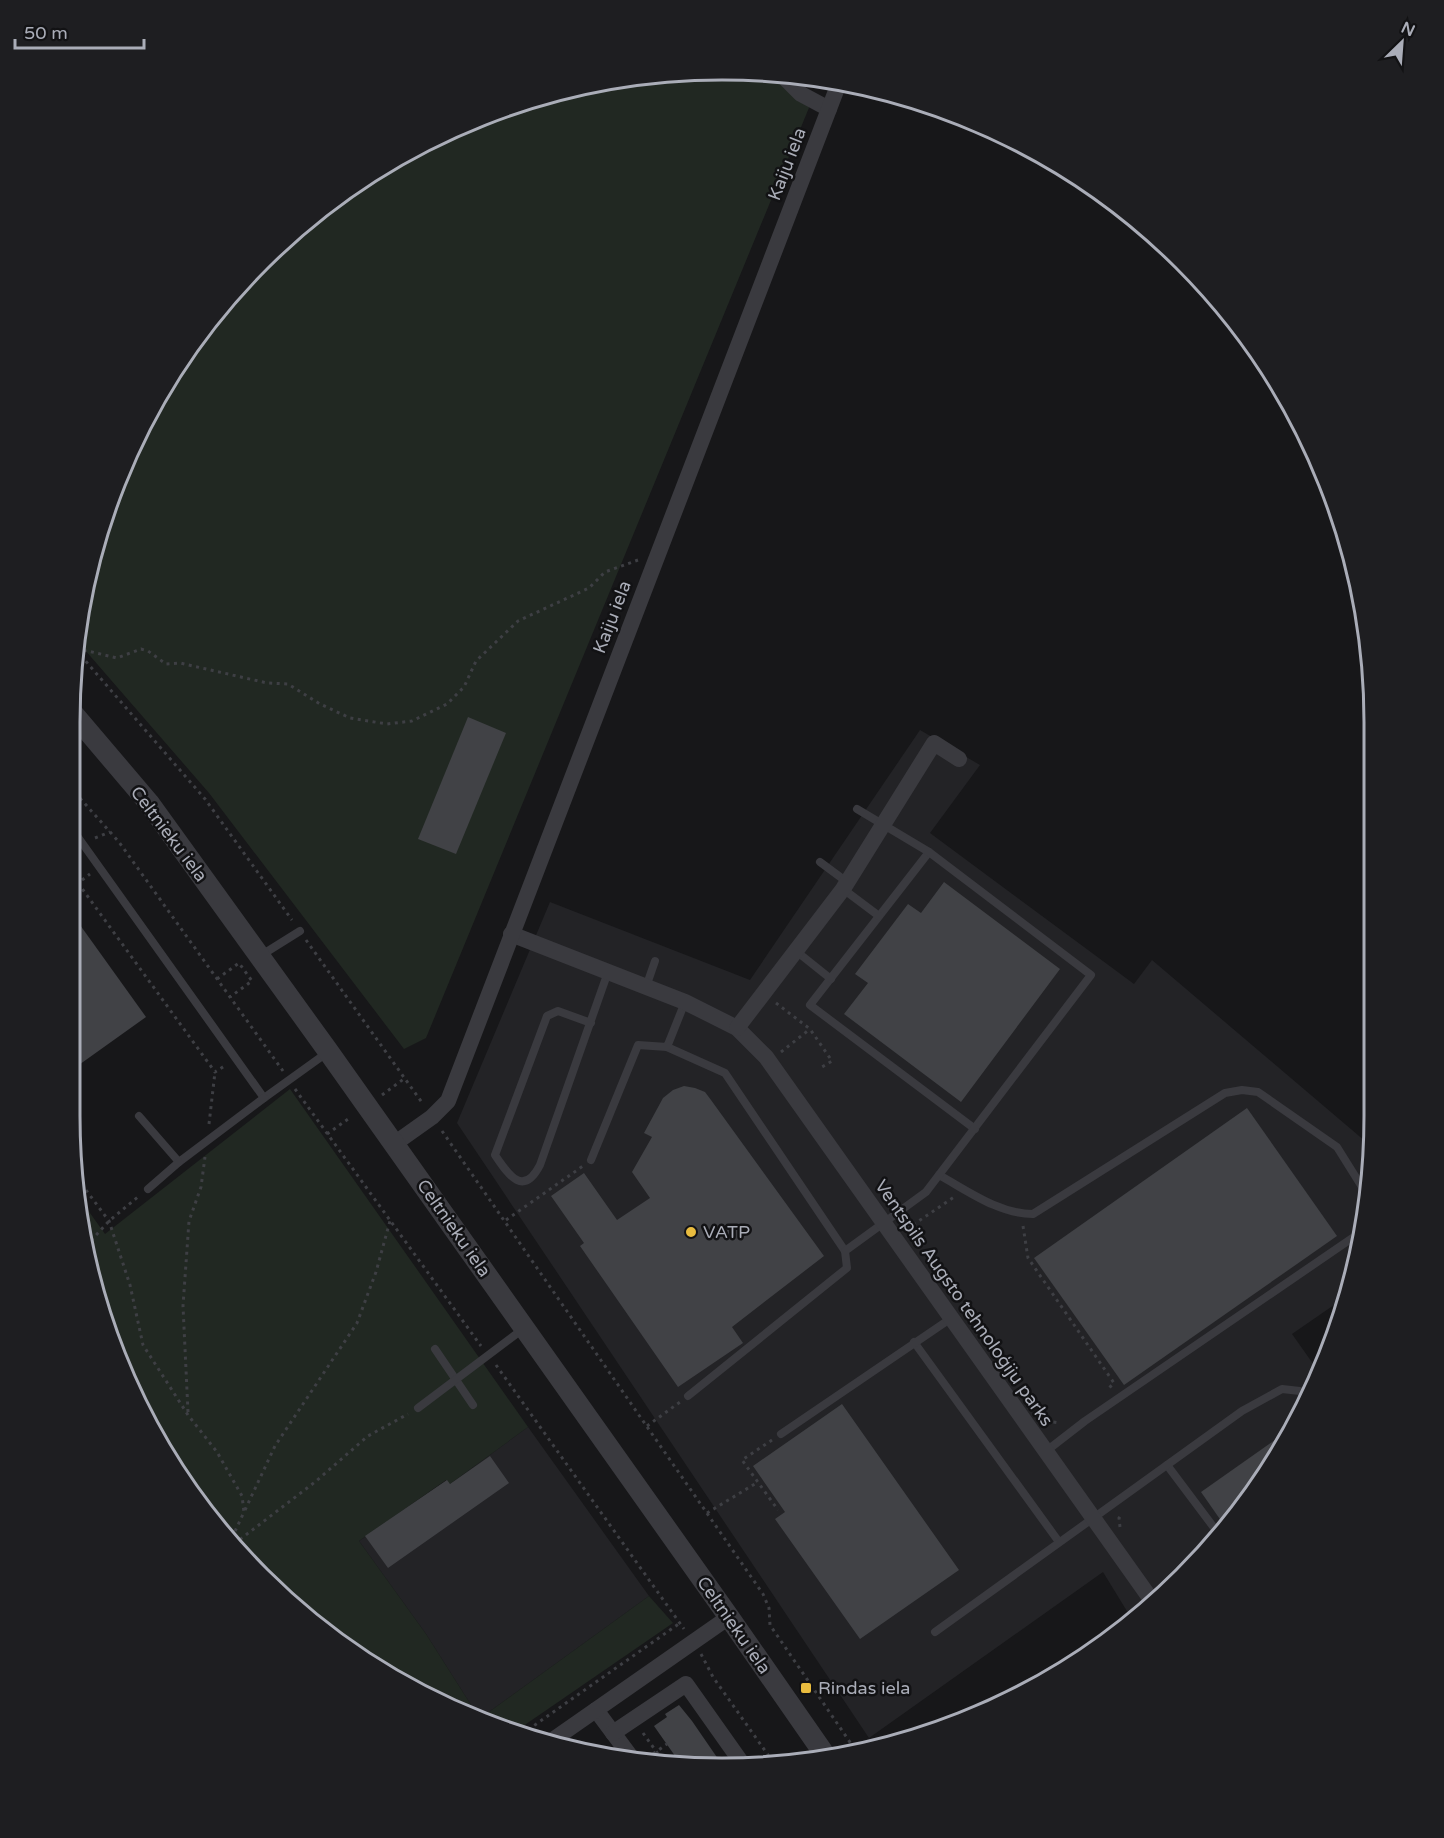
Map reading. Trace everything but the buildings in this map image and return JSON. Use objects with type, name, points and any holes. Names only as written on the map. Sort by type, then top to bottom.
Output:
[{"type":"street","points":[[791,84],[801,94],[830,109]]},
{"type":"street","name":"Kaiju iela","points":[[394,1144],[432,1117],[448,1101],[837,90]]},
{"type":"street","name":"Celtnieku iela","points":[[80,722],[148,803],[328,1051],[822,1750]]},
{"type":"street","points":[[737,1028],[845,885],[934,743],[959,759]]},
{"type":"street","name":"Ventspils Augsto tehnoloģiju parks","points":[[511,934],[685,1002],[737,1028],[766,1057],[1149,1596]]},
{"type":"street","points":[[557,1737],[729,1617]]},
{"type":"street","points":[[613,1733],[686,1684],[738,1758]]},
{"type":"street","points":[[596,1710],[627,1751]]},
{"type":"lane","points":[[845,1251],[926,1191],[1091,975],[929,852],[857,809]]},
{"type":"lane","points":[[80,840],[264,1098]]},
{"type":"lane","points":[[929,852],[810,1005],[975,1129]]},
{"type":"lane","points":[[820,861],[879,916]]},
{"type":"lane","points":[[260,957],[300,931]]},
{"type":"lane","points":[[796,951],[831,979]]},
{"type":"lane","points":[[646,987],[655,961]]},
{"type":"lane","points":[[591,1023],[558,1011],[547,1016],[495,1155],[510,1177],[518,1181],[534,1176],[540,1165],[591,1023],[608,972]]},
{"type":"lane","points":[[667,1047],[685,1002]]},
{"type":"lane","points":[[591,1160],[638,1045],[667,1047],[725,1073],[845,1251],[848,1268],[688,1396]]},
{"type":"lane","points":[[148,1189],[179,1162],[328,1051]]},
{"type":"lane","points":[[939,1175],[998,1207],[1033,1215],[1225,1093],[1242,1090],[1258,1092],[1337,1147],[1360,1185]]},
{"type":"lane","points":[[139,1116],[179,1162]]},
{"type":"lane","points":[[1045,1452],[1085,1421],[1353,1238]]},
{"type":"lane","points":[[781,1434],[950,1319]]},
{"type":"lane","points":[[418,1408],[524,1328]]},
{"type":"lane","points":[[914,1342],[1059,1542]]},
{"type":"lane","points":[[435,1349],[473,1405]]},
{"type":"lane","points":[[935,1632],[1242,1411],[1282,1389],[1301,1393]]},
{"type":"lane","points":[[1167,1465],[1215,1528]]},
{"type":"path","points":[[84,651],[117,658],[141,649],[148,651],[166,664],[180,663],[267,683],[288,684],[320,704],[350,718],[387,724],[412,721],[447,704],[464,687],[476,661],[518,621],[589,588],[605,572],[645,557]]},
{"type":"path","points":[[83,658],[205,799],[506,1220],[763,1594],[769,1608],[770,1625],[852,1745]]},
{"type":"path","points":[[80,800],[119,842],[468,1331],[489,1356],[680,1623],[708,1664],[713,1677],[769,1757]]},
{"type":"path","points":[[80,882],[100,867]]},
{"type":"path","points":[[80,886],[215,1072],[201,1187],[189,1221],[183,1305],[188,1415]]},
{"type":"path","points":[[217,979],[239,963],[252,981],[230,997]]},
{"type":"path","points":[[776,1003],[810,1029],[832,1061],[822,1067]]},
{"type":"path","points":[[779,1053],[810,1029]]},
{"type":"path","points":[[215,1072],[236,1058]]},
{"type":"path","points":[[375,1100],[405,1078]]},
{"type":"path","points":[[327,1134],[357,1112]]},
{"type":"path","points":[[506,1220],[591,1160]]},
{"type":"path","points":[[84,1187],[109,1221],[130,1285],[143,1345],[188,1415],[217,1452],[242,1496],[244,1512]]},
{"type":"path","points":[[906,1230],[954,1197],[961,1187]]},
{"type":"path","points":[[92,1240],[109,1221],[148,1189]]},
{"type":"path","points":[[1021,1214],[1028,1258],[1114,1383],[1107,1389]]},
{"type":"path","points":[[234,1534],[275,1446],[357,1323],[376,1272],[390,1221]]},
{"type":"path","points":[[647,1425],[688,1396]]},
{"type":"path","points":[[239,1540],[315,1482],[368,1436],[418,1408]]},
{"type":"path","points":[[1042,1420],[1058,1424],[1067,1421]]},
{"type":"path","points":[[778,1510],[742,1460],[781,1434]]},
{"type":"path","points":[[707,1513],[758,1482]]},
{"type":"path","points":[[1121,1531],[1119,1518],[1124,1512]]},
{"type":"path","points":[[530,1729],[680,1623]]},
{"type":"path","points":[[633,1719],[658,1755]]},
{"type":"path","points":[[652,1754],[667,1744]]},
{"type":"shaded area","points":[[680,81],[764,81],[793,84],[813,98],[426,1038],[404,1049],[209,793],[84,649],[101,556],[128,476],[166,401],[188,365],[239,298],[298,239],[365,188],[438,146],[476,128],[515,114],[556,101],[597,92]]},
{"type":"shaded area","points":[[920,730],[980,765],[930,833],[1134,984],[1152,960],[1363,1140],[1359,1200],[1343,1282],[1336,1303],[1292,1334],[1314,1366],[1278,1437],[1256,1473],[1205,1540],[1128,1613],[1103,1572],[869,1738],[457,1123],[550,902],[750,980]]},
{"type":"shaded area","points":[[290,1089],[528,1427],[450,1484],[446,1480],[359,1541],[426,1634],[473,1709],[401,1672],[331,1626],[268,1570],[212,1507],[166,1437],[128,1362],[101,1282],[86,1208],[105,1234]]},
{"type":"shaded area","points":[[528,1427],[649,1596],[486,1714],[473,1709],[426,1634],[359,1541],[447,1480],[450,1484]]},
{"type":"shaded area","points":[[649,1596],[673,1623],[523,1726],[486,1714]]},
{"type":"place","name":"VATP","points":[[691,1232]]},
{"type":"place","name":"Rindas iela","points":[[806,1688]]}]
